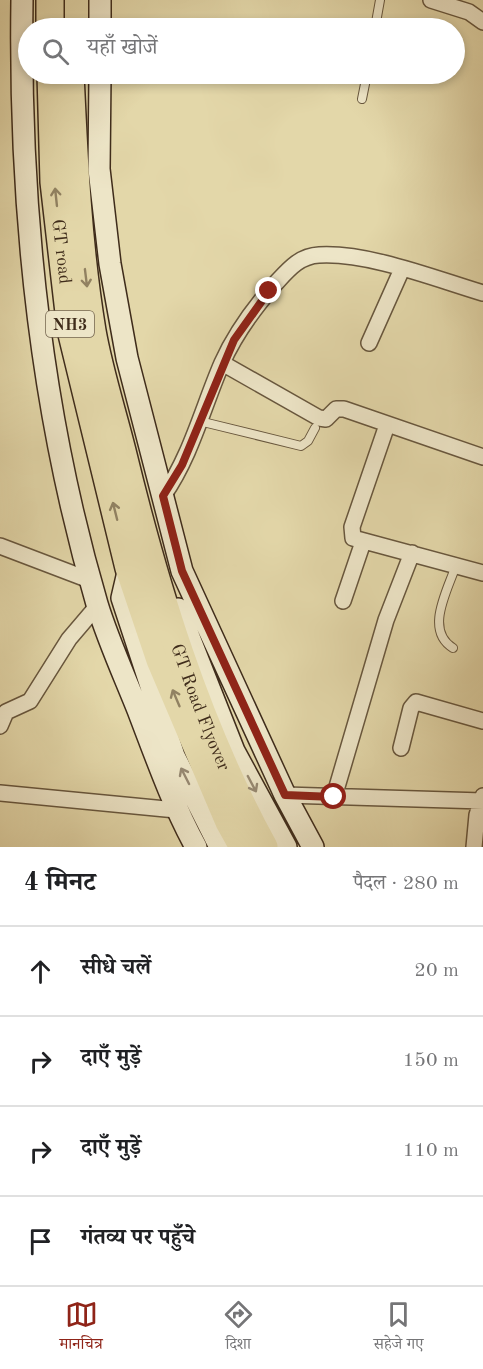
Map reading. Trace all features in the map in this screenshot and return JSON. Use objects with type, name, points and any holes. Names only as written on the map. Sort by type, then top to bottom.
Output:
[{"type":"highway","points":[[50,0],[50,18]]},
{"type":"highway","points":[[68,18],[69,0]]},
{"type":"highway","name":"GT road","points":[[51,84],[54,182],[71,330],[139,565]]},
{"type":"highway","name":"GT road","points":[[70,84],[75,187],[93,332],[139,565]]},
{"type":"highway","name":"GT Road Flyover","points":[[139,565],[160,660],[229,822],[243,847]]},
{"type":"highway","name":"GT Road Flyover","points":[[139,565],[178,651],[246,814],[264,847]]},
{"type":"street","points":[[22,0],[22,18]]},
{"type":"street","points":[[100,0],[100,18]]},
{"type":"street","points":[[431,0],[470,6],[483,22]]},
{"type":"street","points":[[21,84],[30,232],[46,368],[68,485],[98,605],[176,810],[196,847]]},
{"type":"street","points":[[100,84],[99,169],[110,264],[127,358],[182,571],[285,795],[313,847]]},
{"type":"street","points":[[163,496],[182,465],[222,363],[248,319],[290,267],[301,259],[316,255],[338,255],[402,269],[483,293]]},
{"type":"street","points":[[369,343],[402,269]]},
{"type":"street","points":[[222,363],[319,418],[326,419],[340,408],[483,457]]},
{"type":"street","points":[[387,425],[352,527],[353,538],[483,573]]},
{"type":"street","points":[[343,602],[363,542]]},
{"type":"street","points":[[0,546],[92,581]]},
{"type":"street","points":[[334,797],[386,620],[412,553]]},
{"type":"street","points":[[220,847],[174,756],[122,598],[139,565],[165,577],[234,751],[286,847]]},
{"type":"street","points":[[0,726],[6,712],[30,701],[69,639],[98,605]]},
{"type":"street","points":[[401,748],[411,708],[416,702],[483,721]]},
{"type":"street","points":[[0,793],[176,810]]},
{"type":"street","points":[[285,795],[482,799],[474,847]]},
{"type":"lane","points":[[377,18],[380,0]]},
{"type":"lane","points":[[362,99],[365,84]]},
{"type":"lane","points":[[199,422],[301,446],[308,441],[315,428]]},
{"type":"lane","points":[[453,648],[441,639],[437,626],[456,565]]},
{"type":"route","points":[[269,291],[234,340],[222,363],[182,465],[163,496],[182,571],[285,795],[334,797]]}]
